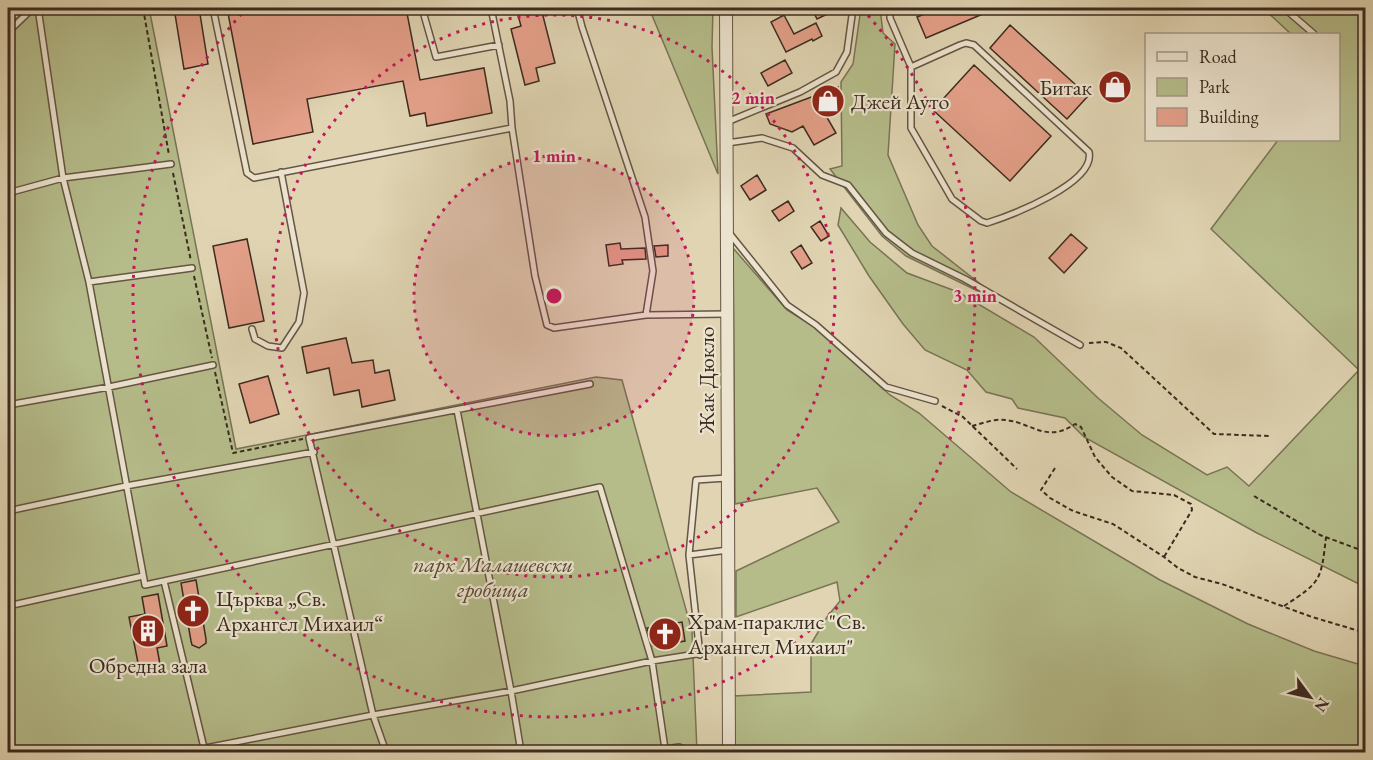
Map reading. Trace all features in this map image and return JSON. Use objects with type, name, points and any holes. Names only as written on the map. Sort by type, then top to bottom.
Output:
[{"type":"street","name":"Жак Дюкло","points":[[726,8],[729,753]]},
{"type":"lane","points":[[8,32],[35,8]]},
{"type":"lane","points":[[35,8],[63,178],[89,282],[145,585],[600,487],[652,661],[665,749]]},
{"type":"lane","points":[[213,8],[247,173],[254,178],[512,128]]},
{"type":"lane","points":[[422,8],[436,57],[499,45]]},
{"type":"lane","points":[[491,8],[510,101],[512,128],[535,276],[547,325],[554,328],[646,315],[727,314]]},
{"type":"lane","points":[[577,8],[645,217],[652,271],[646,315]]},
{"type":"lane","points":[[727,122],[800,92],[836,72],[847,52],[853,8]]},
{"type":"lane","points":[[890,8],[890,18],[911,67],[911,128],[952,200],[987,223],[1059,192],[1085,171],[1091,159],[1089,152],[974,45],[966,43],[960,45],[911,67]]},
{"type":"lane","points":[[1284,8],[1313,33]]},
{"type":"lane","points":[[727,143],[762,138],[793,148],[822,175],[848,184],[886,233],[912,253],[965,279],[1080,345]]},
{"type":"lane","points":[[8,193],[63,178],[171,164]]},
{"type":"lane","points":[[252,329],[255,339],[268,346],[282,348],[299,322],[304,293],[280,172]]},
{"type":"lane","points":[[727,230],[787,305],[816,325],[886,387],[934,401]]},
{"type":"lane","points":[[89,282],[192,268]]},
{"type":"lane","points":[[8,405],[213,365]]},
{"type":"lane","points":[[386,753],[373,715],[309,438],[590,384]]},
{"type":"lane","points":[[457,410],[521,753]]},
{"type":"lane","points":[[8,511],[126,486],[314,452]]},
{"type":"lane","points":[[700,655],[689,555],[696,480],[728,478]]},
{"type":"lane","points":[[689,555],[728,550]]},
{"type":"lane","points":[[8,606],[143,576]]},
{"type":"lane","points":[[164,581],[205,750]]},
{"type":"lane","points":[[185,753],[373,715],[511,691],[652,661],[728,649]]},
{"type":"lane","points":[[646,753],[679,747],[690,753]]},
{"type":"path","points":[[143,8],[192,268],[233,453],[309,438]]},
{"type":"path","points":[[1080,345],[1106,342],[1120,348],[1214,434],[1269,436]]},
{"type":"path","points":[[934,401],[963,417],[1017,469]]},
{"type":"path","points":[[972,426],[997,420],[1023,424],[1049,434],[1064,432],[1075,424],[1081,427],[1095,458],[1112,477],[1132,491],[1174,495],[1191,504],[1192,510],[1164,557]]},
{"type":"path","points":[[1055,468],[1041,490],[1050,498],[1073,511],[1113,524],[1178,568],[1195,577],[1365,633]]},
{"type":"path","points":[[1254,496],[1326,537],[1365,552]]},
{"type":"path","points":[[1284,607],[1310,589],[1320,577],[1326,537]]},
{"type":"green space","name":"парк Малашевски гробища","points":[[28,8],[149,8],[236,449],[596,377],[622,380],[692,631],[697,752],[8,752],[8,26]]},
{"type":"green space","points":[[649,8],[713,8],[712,47],[718,174]]},
{"type":"green space","points":[[861,8],[880,8],[883,33],[895,44],[888,155],[918,225],[932,246],[988,290],[984,294],[906,256],[882,236],[830,169],[842,166],[841,82],[853,64]]},
{"type":"green space","points":[[1263,8],[1365,8],[1365,587],[1257,533],[1084,437],[1065,418],[1018,408],[1012,399],[986,392],[967,370],[925,350],[903,324],[869,276],[838,225],[841,208],[870,242],[907,273],[958,292],[1034,337],[1098,398],[1142,435],[1207,475],[1227,467],[1249,486],[1359,370],[1211,229],[1277,141],[1340,141],[1340,33],[1290,33]]},
{"type":"green space","points":[[733,248],[787,310],[816,328],[890,395],[919,413],[1011,492],[1160,580],[1248,624],[1314,651],[1365,666],[1365,752],[734,752],[734,696],[811,692],[811,644],[827,617],[840,601],[837,582],[736,617],[736,571],[839,522],[817,488],[735,504]]},
{"type":"building","points":[[174,8],[199,8],[208,64],[184,69]]},
{"type":"building","points":[[227,8],[406,8],[420,80],[484,68],[492,113],[427,126],[425,113],[410,116],[403,81],[307,99],[313,132],[253,144]]},
{"type":"building","points":[[516,8],[541,8],[555,63],[536,68],[539,81],[525,85],[511,29],[521,26]]},
{"type":"building","points":[[819,8],[840,8],[817,19],[813,11]]},
{"type":"building","points":[[940,8],[997,8],[926,38],[917,17]]},
{"type":"building","points":[[784,15],[794,34],[816,23],[822,36],[786,52],[771,22]]},
{"type":"building","points":[[1010,25],[1088,96],[1067,119],[990,48]]},
{"type":"building","points":[[785,60],[792,73],[768,86],[761,73]]},
{"type":"building","points":[[974,65],[1051,136],[1010,181],[933,110]]},
{"type":"building","points":[[838,87],[839,106],[825,114],[836,133],[814,145],[803,126],[792,132],[770,124],[766,114]]},
{"type":"building","points":[[757,175],[766,190],[750,200],[741,186]]},
{"type":"building","points":[[788,201],[794,211],[779,221],[772,211]]},
{"type":"building","points":[[820,221],[829,236],[821,241],[811,227]]},
{"type":"building","points":[[1071,234],[1087,248],[1064,273],[1049,258]]},
{"type":"building","points":[[247,239],[264,321],[229,328],[213,246]]},
{"type":"building","points":[[620,243],[621,249],[645,248],[646,259],[622,260],[623,264],[609,266],[606,245]]},
{"type":"building","points":[[668,245],[668,256],[656,257],[654,246]]},
{"type":"building","points":[[801,245],[812,263],[802,269],[791,252]]},
{"type":"building","points":[[346,338],[352,363],[373,360],[375,373],[389,370],[395,400],[362,407],[359,390],[334,395],[329,368],[307,373],[302,347]]},
{"type":"building","points":[[268,376],[279,414],[250,423],[239,384]]},
{"type":"building","name":"Църква „Св. Архангел Михаил“","points":[[196,580],[206,639],[206,643],[199,648],[192,645],[181,583]]},
{"type":"building","name":"Обредна зала","points":[[158,594],[167,646],[157,648],[160,664],[139,668],[129,617],[145,614],[142,597]]},
{"type":"building","name":"Храм-параклис \"Св. Архангел Михаил\"","points":[[682,622],[685,641],[653,646],[647,628]]},
{"type":"place","name":"Битак","points":[[1115,87]]},
{"type":"place","name":"Джей Ауто","points":[[828,101]]},
{"type":"place","name":"Църква „Св. Архангел Михаил“","points":[[193,611]]},
{"type":"place","name":"Обредна зала","points":[[148,631]]},
{"type":"place","name":"Храм-параклис \"Св. Архангел Михаил\"","points":[[665,634]]}]
